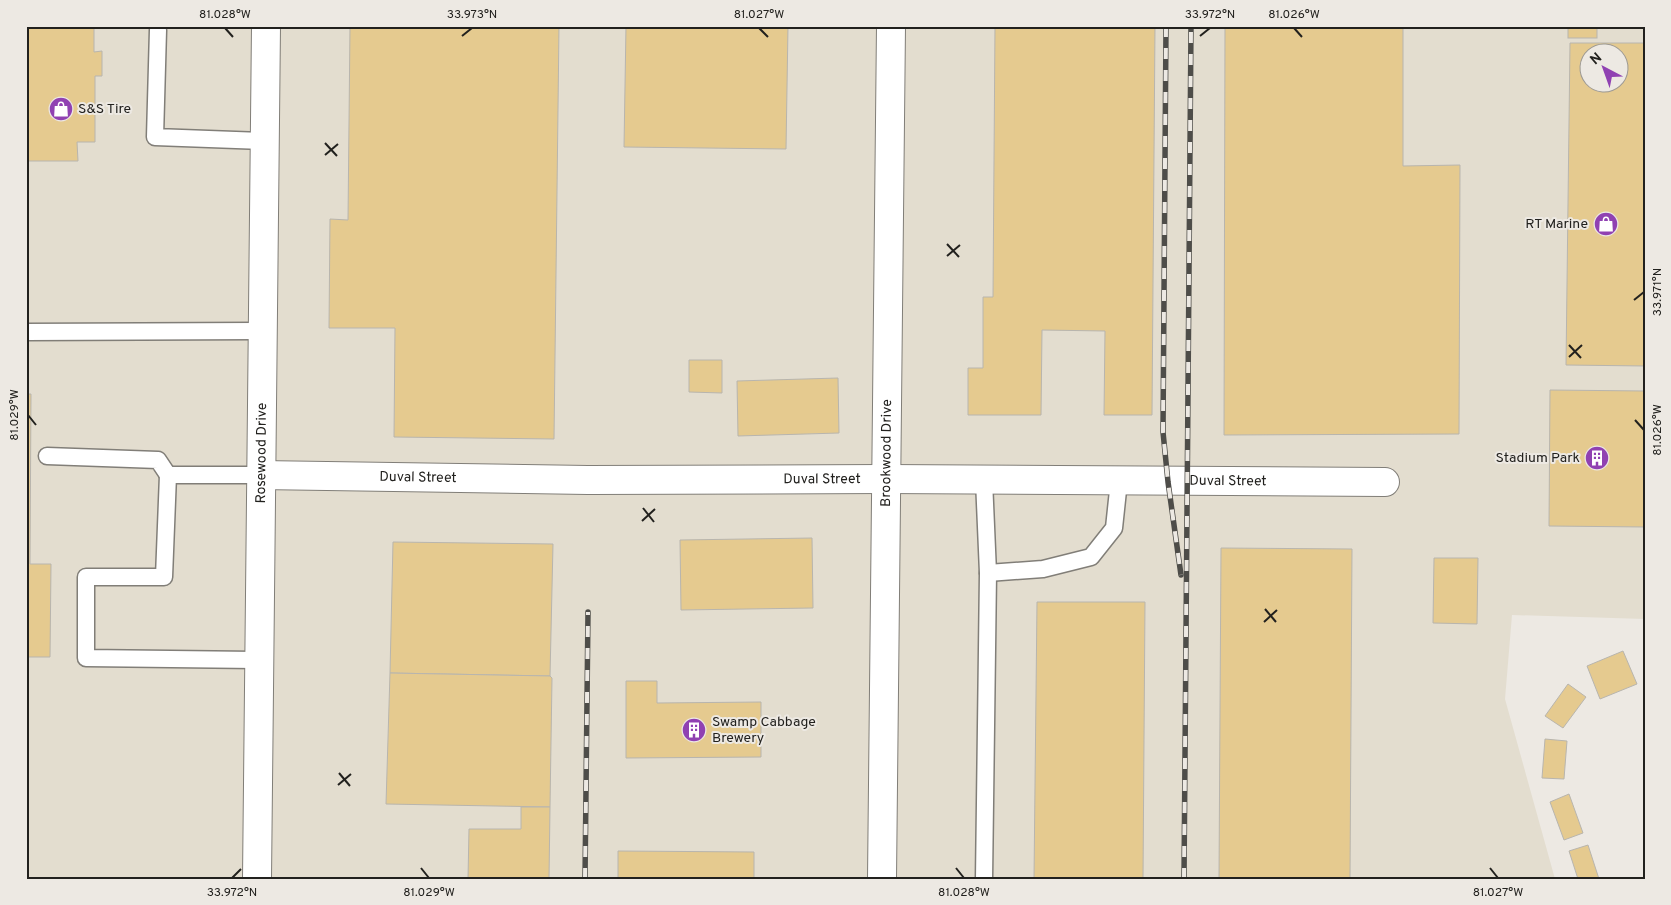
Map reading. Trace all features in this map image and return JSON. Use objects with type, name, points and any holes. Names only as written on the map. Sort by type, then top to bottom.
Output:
[{"type":"street","name":"Rosewood Drive","points":[[257,879],[266,26]]},
{"type":"street","name":"Brookwood Drive","points":[[882,879],[891,26]]},
{"type":"street","name":"Duval Street","points":[[260,475],[588,480],[886,479],[1385,482]]},
{"type":"lane","points":[[158,30],[155,137],[265,140]]},
{"type":"lane","points":[[26,332],[262,331]]},
{"type":"lane","points":[[47,456],[158,460],[168,475],[164,577],[86,578],[86,658],[259,660]]},
{"type":"lane","points":[[168,475],[260,475]]},
{"type":"lane","points":[[984,480],[988,573],[984,879]]},
{"type":"lane","points":[[988,573],[1043,569],[1091,558],[1114,528],[1120,481]]},
{"type":"shaded area","points":[[26,26],[1645,26],[1645,619],[1512,615],[1505,699],[1555,879],[26,879]]},
{"type":"building","name":"S&S Tire","points":[[26,26],[94,26],[94,52],[102,51],[102,76],[95,76],[95,142],[77,142],[78,161],[26,161]]},
{"type":"building","points":[[350,26],[559,26],[554,439],[394,437],[395,328],[329,328],[330,219],[348,220]]},
{"type":"building","points":[[626,26],[788,26],[786,149],[624,147]]},
{"type":"building","points":[[995,26],[1155,26],[1152,415],[1104,415],[1105,331],[1042,330],[1041,415],[968,415],[968,368],[983,368],[983,297],[993,297]]},
{"type":"building","points":[[1225,26],[1403,26],[1403,166],[1460,165],[1459,434],[1224,435]]},
{"type":"building","points":[[1568,26],[1597,26],[1597,38],[1568,38]]},
{"type":"building","name":"RT Marine","points":[[1570,43],[1578,43],[1578,92],[1628,92],[1628,43],[1645,43],[1645,366],[1566,365]]},
{"type":"building","points":[[689,360],[722,360],[722,393],[689,392]]},
{"type":"building","points":[[838,378],[839,433],[738,436],[737,381]]},
{"type":"building","name":"Stadium Park","points":[[1550,390],[1645,391],[1645,527],[1549,526]]},
{"type":"building","points":[[26,394],[31,394],[30,564],[51,564],[50,657],[26,657]]},
{"type":"building","points":[[812,538],[813,608],[681,610],[680,540]]},
{"type":"building","points":[[393,542],[553,544],[550,676],[390,673]]},
{"type":"building","points":[[1221,548],[1352,549],[1350,879],[1219,879]]},
{"type":"building","points":[[1434,558],[1478,558],[1477,624],[1433,623]]},
{"type":"building","points":[[1037,602],[1145,602],[1143,879],[1034,879]]},
{"type":"building","points":[[1623,651],[1637,684],[1600,699],[1587,666]]},
{"type":"building","points":[[390,673],[550,676],[552,678],[550,807],[386,804]]},
{"type":"building","name":"Swamp Cabbage Brewery","points":[[626,681],[657,681],[657,703],[761,702],[761,757],[626,758]]},
{"type":"building","points":[[1568,684],[1586,697],[1563,728],[1545,716]]},
{"type":"building","points":[[1545,739],[1567,741],[1564,779],[1542,778]]},
{"type":"building","points":[[1569,794],[1583,833],[1564,840],[1550,802]]},
{"type":"building","points":[[521,807],[550,807],[549,879],[468,879],[469,829],[521,829]]},
{"type":"building","points":[[1588,845],[1599,879],[1578,879],[1569,851]]},
{"type":"building","points":[[618,851],[754,852],[754,879],[618,879]]},
{"type":"railway","points":[[1166,26],[1163,432],[1181,575]]},
{"type":"railway","points":[[1184,879],[1191,26]]},
{"type":"railway","points":[[585,879],[588,612]]},
{"type":"place","name":"S&S Tire","points":[[61,109]]},
{"type":"place","name":"RT Marine","points":[[1606,224]]},
{"type":"place","name":"Stadium Park","points":[[1597,458]]},
{"type":"place","name":"Swamp Cabbage Brewery","points":[[694,730]]}]
